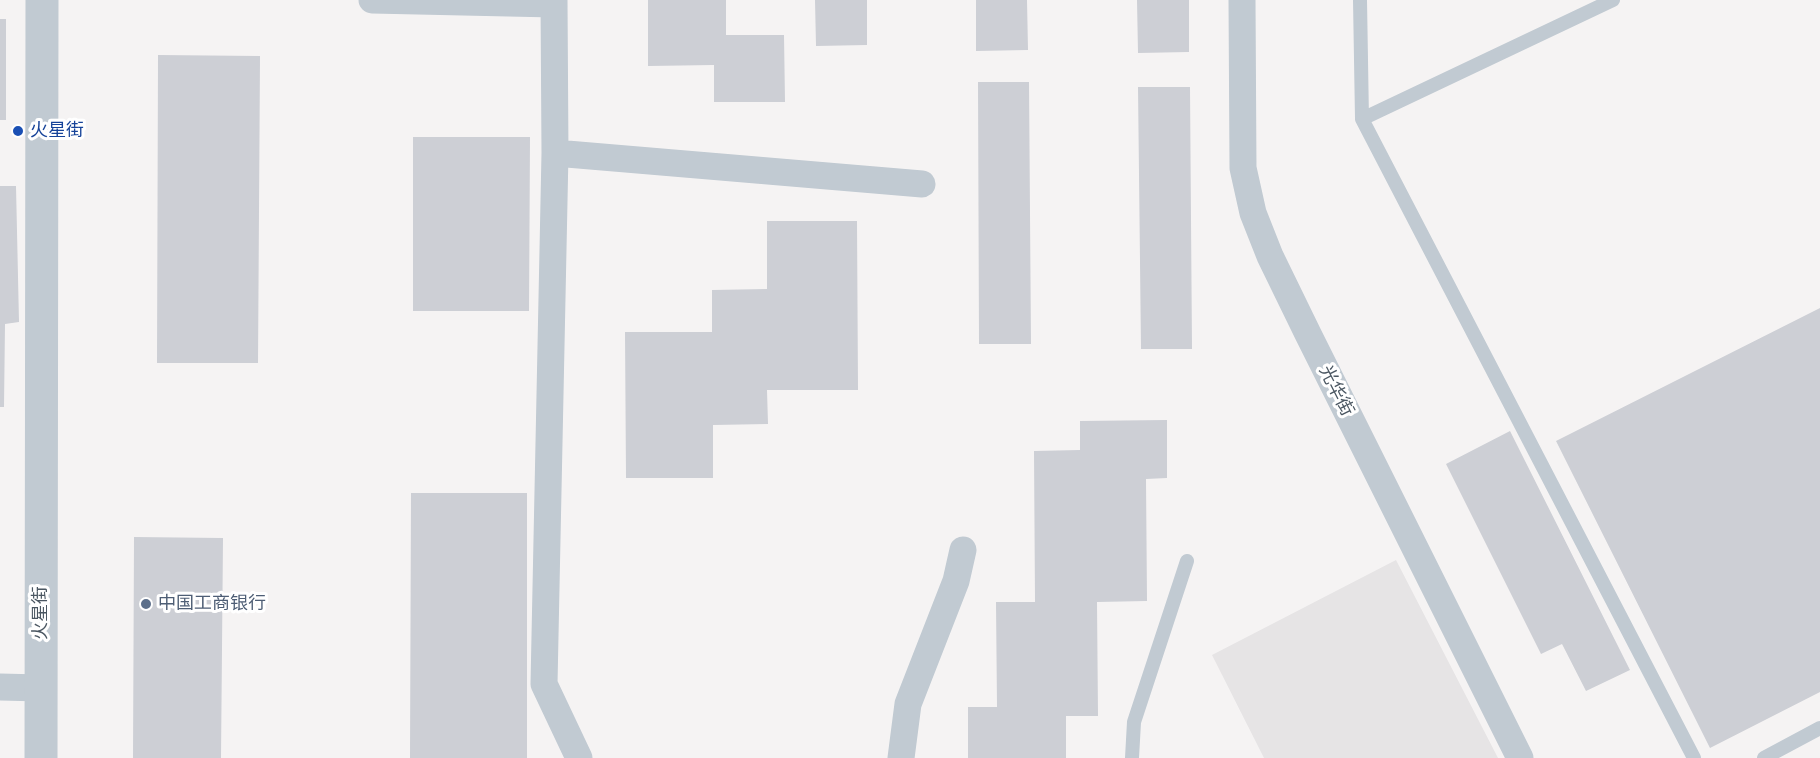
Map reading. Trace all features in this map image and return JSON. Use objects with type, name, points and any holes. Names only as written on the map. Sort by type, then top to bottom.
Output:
[{"type":"street","name":"火星街","points":[[41,758],[42,0]]},
{"type":"street","points":[[372,0],[554,2],[555,153],[544,684],[579,758]]},
{"type":"street","name":"光华街","points":[[1242,0],[1243,168],[1253,213],[1270,256],[1308,334],[1520,758]]},
{"type":"street","points":[[555,153],[922,184]]},
{"type":"street","points":[[901,758],[908,704],[956,582],[963,550]]},
{"type":"street","points":[[0,687],[41,688]]},
{"type":"lane","points":[[1360,0],[1362,119],[1694,758]]},
{"type":"lane","points":[[1362,119],[1612,0]]},
{"type":"lane","points":[[1132,758],[1134,722],[1187,561]]},
{"type":"lane","points":[[1764,758],[1820,728]]},
{"type":"shaded area","points":[[1396,560],[1498,758],[1264,758],[1212,655]]},
{"type":"building","points":[[648,0],[726,0],[726,35],[784,35],[785,102],[714,102],[714,65],[648,66]]},
{"type":"building","points":[[815,0],[867,0],[867,45],[816,46]]},
{"type":"building","points":[[976,0],[1027,0],[1028,50],[976,51]]},
{"type":"building","points":[[1137,0],[1189,0],[1189,52],[1138,53]]},
{"type":"building","points":[[0,19],[6,19],[6,120],[0,120]]},
{"type":"building","points":[[158,55],[260,56],[258,363],[157,363]]},
{"type":"building","points":[[978,82],[1029,82],[1031,344],[979,344]]},
{"type":"building","points":[[1138,87],[1190,87],[1192,349],[1141,349]]},
{"type":"building","points":[[413,137],[530,137],[529,311],[413,311]]},
{"type":"building","points":[[0,186],[16,186],[19,322],[5,324],[4,407],[0,407]]},
{"type":"building","points":[[767,221],[857,221],[858,390],[767,390],[768,424],[713,425],[713,478],[626,478],[625,332],[712,332],[712,290],[767,289]]},
{"type":"building","points":[[1820,308],[1820,692],[1710,748],[1556,441]]},
{"type":"building","points":[[1167,420],[1167,478],[1146,479],[1147,601],[1097,602],[1098,716],[1066,716],[1066,758],[968,758],[968,707],[997,707],[996,602],[1035,602],[1034,451],[1080,450],[1080,421]]},
{"type":"building","points":[[1510,431],[1630,670],[1586,691],[1562,644],[1541,654],[1446,464]]},
{"type":"building","points":[[411,493],[527,493],[527,758],[410,758]]},
{"type":"building","points":[[134,537],[223,538],[221,758],[133,758]]},
{"type":"place","name":"火星街","points":[[18,131]]},
{"type":"place","name":"中国工商银行","points":[[146,604]]}]
